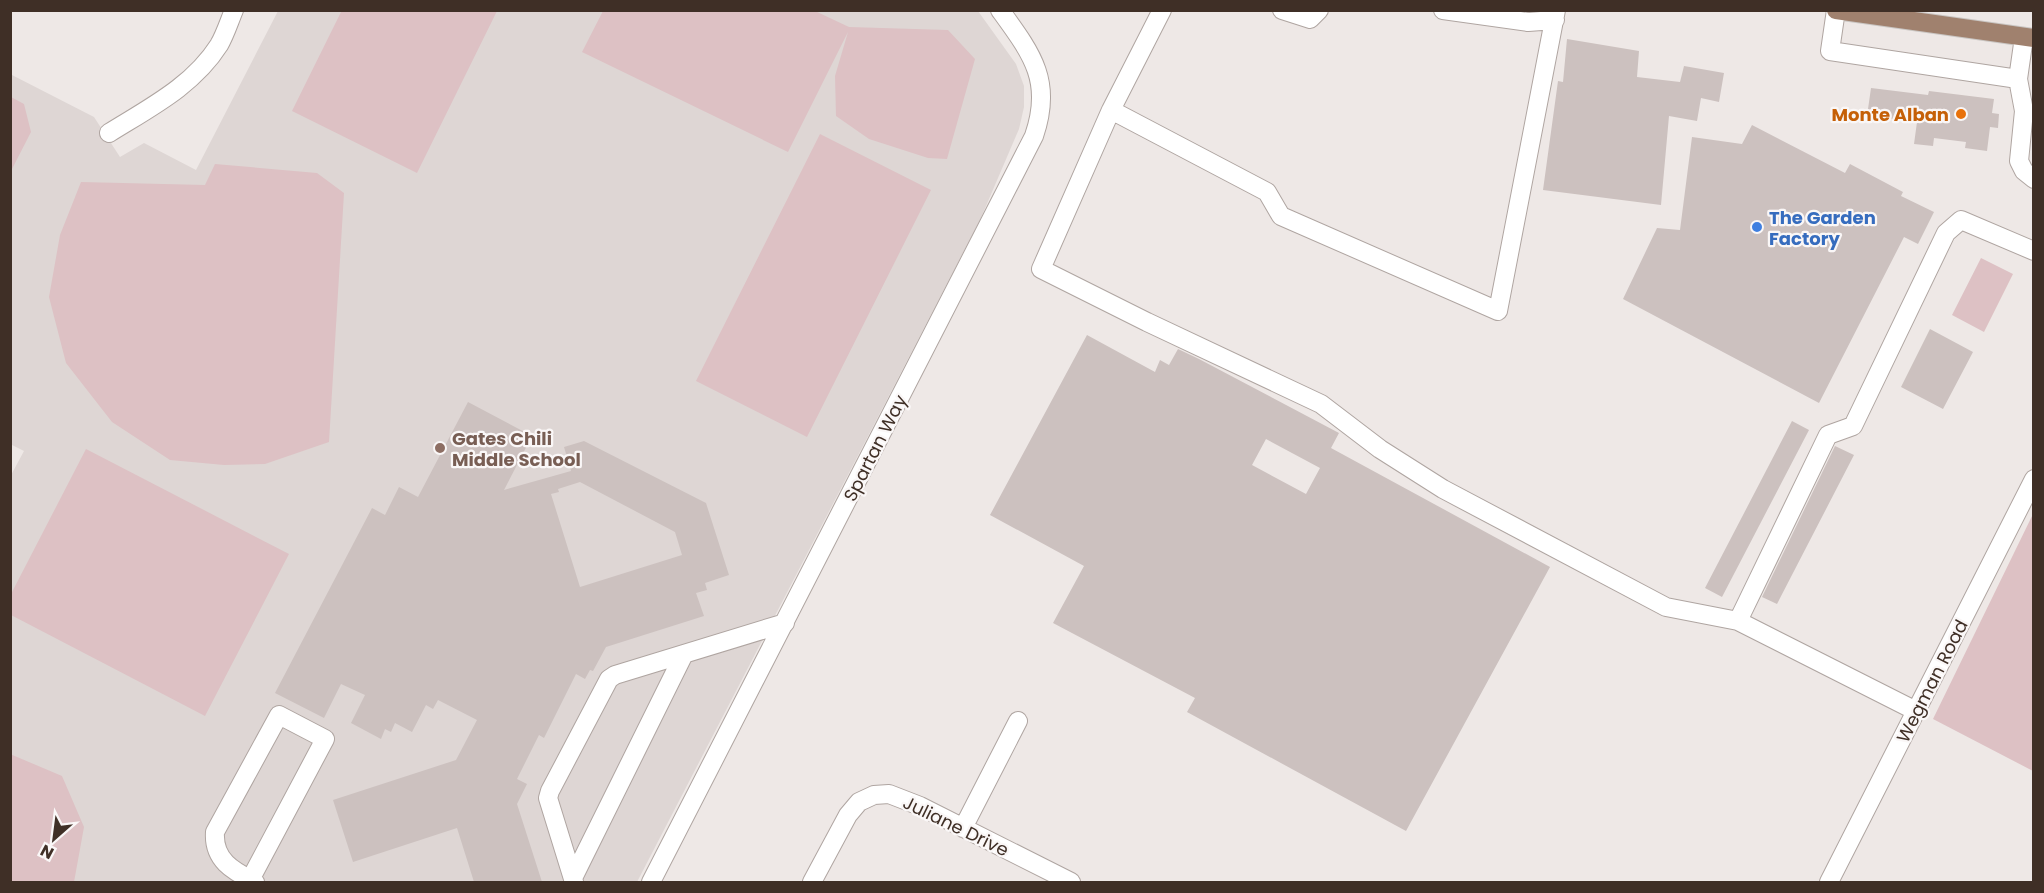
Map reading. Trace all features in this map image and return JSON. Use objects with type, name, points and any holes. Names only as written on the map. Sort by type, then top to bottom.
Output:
[{"type":"main road","points":[[1836,10],[2029,37]]},
{"type":"street","points":[[109,133],[174,92],[199,71],[219,44],[234,10]]},
{"type":"street","name":"Spartan Way","points":[[651,882],[1034,136],[1041,110],[1040,78],[1024,43],[1000,10]]},
{"type":"street","points":[[1162,10],[1111,110],[1041,269],[1321,404],[1380,449],[1443,489],[1666,608],[1738,621],[1916,711]]},
{"type":"street","points":[[1282,10],[1310,19],[1319,10]]},
{"type":"street","points":[[1111,110],[1267,192],[1281,216],[1498,310],[1556,15],[1528,22],[1443,10]]},
{"type":"street","points":[[1836,10],[1830,51],[2018,79]]},
{"type":"street","points":[[2029,37],[2018,79],[2024,111],[2019,161],[2024,171],[2034,179]]},
{"type":"street","points":[[1738,621],[1828,435],[1853,426],[1946,233],[1961,220],[2034,251]]},
{"type":"street","name":"Wegman Road","points":[[1829,882],[2034,479]]},
{"type":"street","points":[[573,880],[548,798],[609,679],[615,675],[785,623]]},
{"type":"street","points":[[573,880],[684,654]]},
{"type":"street","points":[[279,715],[325,740],[249,882],[228,867],[222,859],[217,851],[215,832],[279,715]]},
{"type":"street","points":[[963,828],[1018,721]]},
{"type":"street","name":"Juliane Drive","points":[[812,882],[848,815],[859,802],[874,795],[889,794],[920,806],[1071,882]]},
{"type":"shaded area","points":[[342,10],[497,11],[417,173],[292,111]]},
{"type":"shaded area","name":"Gates Chili Middle School","points":[[278,11],[978,11],[1016,64],[1024,86],[1024,107],[1019,129],[980,220],[637,882],[11,882],[10,477],[24,451],[10,444],[10,74],[94,117],[120,157],[144,143],[196,170]]},
{"type":"shaded area","points":[[603,11],[815,11],[849,27],[948,30],[975,59],[947,159],[928,158],[869,139],[836,116],[835,76],[848,32],[788,152],[582,52]]},
{"type":"shaded area","points":[[11,97],[24,104],[31,132],[11,171]]},
{"type":"shaded area","points":[[820,134],[931,190],[807,437],[696,381]]},
{"type":"shaded area","points":[[215,164],[317,173],[344,193],[329,442],[265,464],[224,465],[170,460],[112,422],[66,363],[49,297],[60,235],[81,182],[205,185]]},
{"type":"shaded area","points":[[1981,258],[2013,274],[1984,332],[1952,315]]},
{"type":"shaded area","points":[[86,449],[289,554],[205,716],[11,615],[11,594]]},
{"type":"shaded area","points":[[2033,514],[2033,771],[1933,719]]},
{"type":"shaded area","points":[[10,754],[62,776],[84,827],[74,882],[11,882]]},
{"type":"building","points":[[1567,39],[1639,51],[1637,77],[1680,82],[1684,66],[1724,73],[1719,102],[1701,98],[1697,121],[1669,116],[1661,205],[1543,190],[1558,81],[1563,82]]},
{"type":"building","points":[[1871,88],[1928,95],[1929,91],[1994,99],[1992,113],[1999,114],[1998,128],[1990,127],[1987,151],[1965,148],[1966,142],[1934,138],[1933,146],[1914,144],[1917,122],[1867,116]]},
{"type":"building","name":"The Garden Factory","points":[[1752,125],[1845,173],[1850,164],[1903,192],[1901,196],[1934,212],[1918,244],[1904,237],[1819,403],[1623,299],[1657,228],[1680,230],[1692,137],[1742,144]]},
{"type":"building","points":[[1930,329],[1973,352],[1943,409],[1901,387]]},
{"type":"building","points":[[1087,335],[1155,372],[1160,360],[1169,365],[1178,349],[1199,359],[1339,433],[1331,448],[1550,567],[1406,831],[1187,712],[1195,698],[1053,623],[1084,566],[990,515]],"holes":[[[1266,439],[1320,468],[1306,494],[1252,465]]]},
{"type":"building","name":"Gates Chili Middle School","points":[[468,402],[532,436],[504,490],[571,471],[564,447],[584,441],[706,503],[729,575],[705,583],[707,590],[696,593],[704,616],[606,647],[593,671],[590,670],[585,679],[576,674],[544,738],[539,735],[517,779],[527,784],[517,804],[542,882],[474,882],[457,828],[353,862],[333,800],[456,760],[477,720],[438,700],[433,709],[426,705],[412,732],[395,723],[391,732],[385,729],[381,739],[351,723],[365,695],[341,684],[324,718],[275,693],[372,508],[385,515],[399,487],[418,497]],"holes":[[[580,482],[675,532],[682,555],[580,587],[551,494],[559,492],[558,489]]]},
{"type":"building","points":[[1792,421],[1809,430],[1722,597],[1705,588]]},
{"type":"building","points":[[1835,446],[1854,455],[1777,604],[1762,597]]},
{"type":"place","name":"Monte Alban","points":[[1961,114]]},
{"type":"place","name":"The Garden Factory","points":[[1757,227]]},
{"type":"place","name":"Gates Chili Middle School","points":[[440,448]]}]
